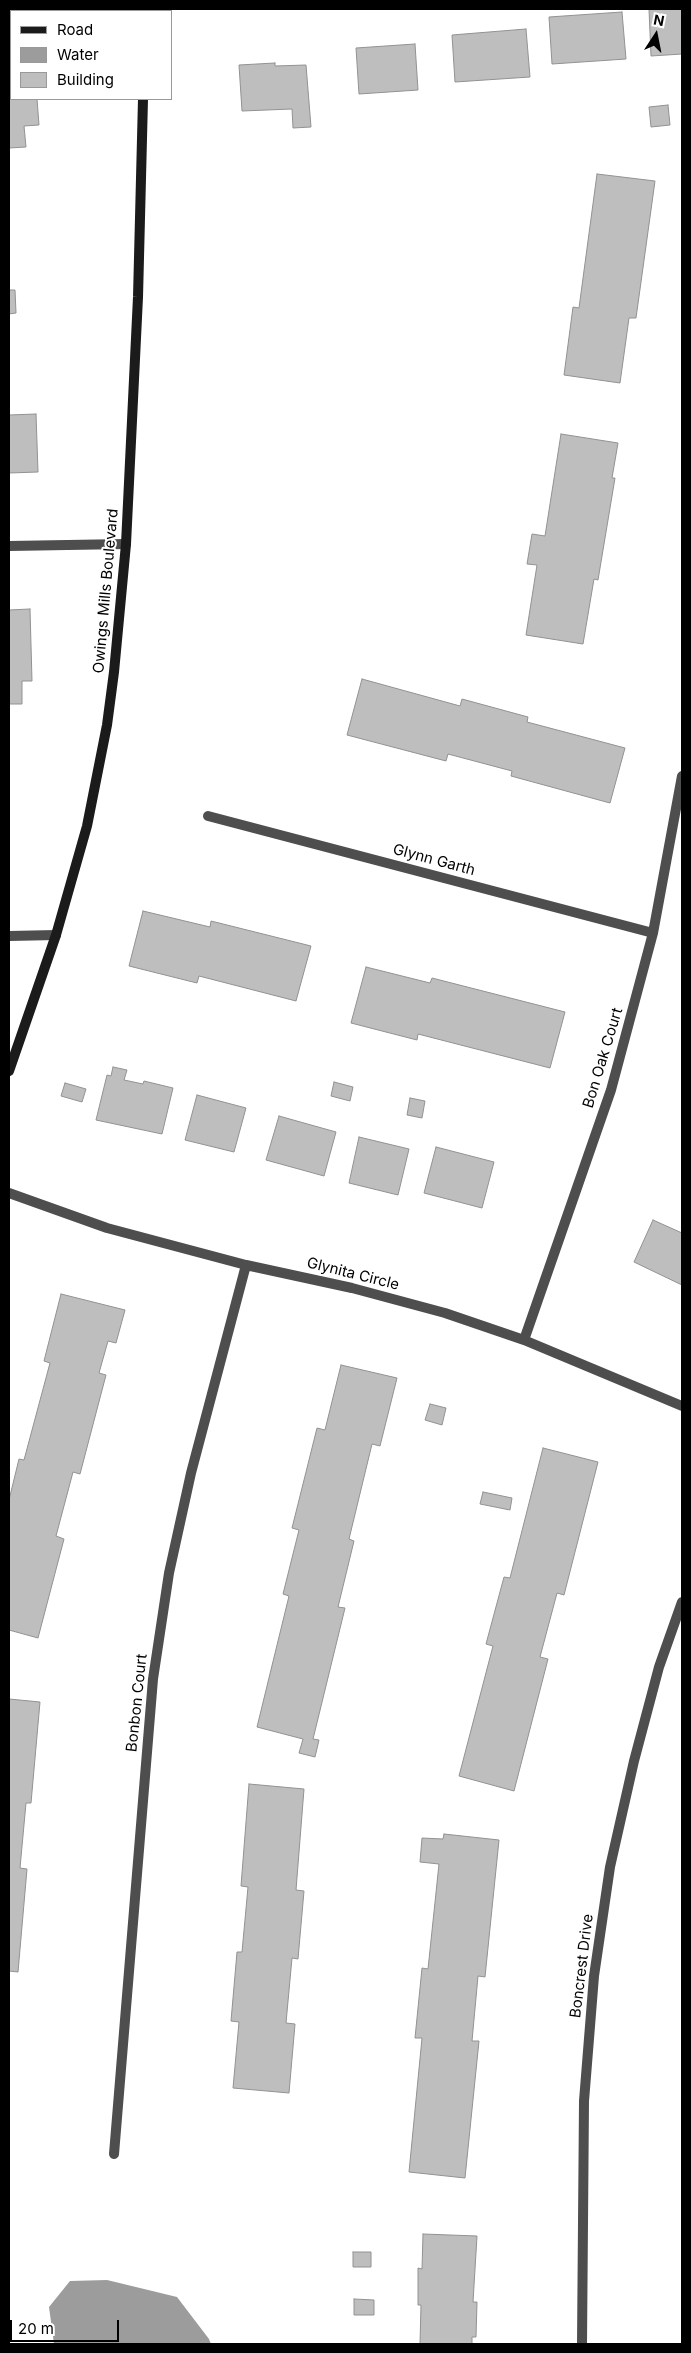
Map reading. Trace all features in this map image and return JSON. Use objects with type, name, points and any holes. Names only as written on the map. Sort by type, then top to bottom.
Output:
[{"type":"main road","name":"Owings Mills Boulevard","points":[[9,1071],[56,935],[87,826],[107,725],[120,625],[126,544],[138,297],[143,100]]},
{"type":"street","points":[[9,546],[126,544]]},
{"type":"street","name":"Bon Oak Court","points":[[524,1340],[611,1090],[653,933],[682,776]]},
{"type":"street","name":"Glynn Garth","points":[[208,816],[653,933]]},
{"type":"street","points":[[9,936],[56,935]]},
{"type":"street","name":"Glynita Circle","points":[[9,1193],[107,1228],[246,1265],[352,1288],[445,1313],[592,1366],[682,1406]]},
{"type":"street","name":"Bonbon Court","points":[[114,2154],[152,1689],[157,1650],[169,1573],[191,1473],[246,1265]]},
{"type":"street","name":"Boncrest Drive","points":[[582,2344],[584,2101],[594,1976],[610,1867],[634,1761],[659,1667],[682,1602]]},
{"type":"water","points":[[107,2280],[177,2297],[211,2344],[54,2344],[49,2307],[70,2281]]},
{"type":"building","points":[[649,9],[682,9],[682,54],[651,56]]},
{"type":"building","points":[[622,12],[626,59],[552,64],[549,17]]},
{"type":"building","points":[[526,29],[530,77],[455,82],[452,35]]},
{"type":"building","points":[[415,44],[418,90],[359,94],[356,48]]},
{"type":"building","points":[[10,61],[10,100],[37,100],[39,125],[24,126],[26,147],[9,148]]},
{"type":"building","points":[[275,63],[275,66],[306,65],[311,127],[293,128],[292,109],[242,111],[239,65]]},
{"type":"building","points":[[668,105],[670,125],[651,127],[649,107]]},
{"type":"building","points":[[597,174],[655,181],[636,318],[629,318],[620,383],[564,375],[573,307],[579,308]]},
{"type":"building","points":[[9,290],[15,290],[16,313],[9,314]]},
{"type":"building","points":[[36,414],[38,472],[9,473],[9,415]]},
{"type":"building","points":[[561,434],[618,443],[612,478],[615,478],[598,580],[594,579],[583,644],[526,635],[537,565],[527,564],[532,534],[545,536]]},
{"type":"building","points":[[30,609],[32,681],[22,681],[22,704],[9,704],[9,610]]},
{"type":"building","points":[[362,679],[460,706],[462,699],[528,717],[527,722],[625,748],[610,803],[511,776],[512,771],[448,754],[446,761],[347,735]]},
{"type":"building","points":[[143,911],[210,927],[211,921],[311,946],[296,1001],[199,976],[197,983],[129,966]]},
{"type":"building","points":[[366,967],[430,983],[432,978],[565,1012],[550,1068],[418,1034],[417,1040],[351,1023]]},
{"type":"building","points":[[113,1067],[127,1070],[124,1080],[143,1084],[144,1081],[173,1088],[162,1134],[96,1120],[107,1075],[111,1076]]},
{"type":"building","points":[[334,1082],[353,1087],[350,1101],[331,1096]]},
{"type":"building","points":[[65,1083],[86,1089],[82,1102],[61,1096]]},
{"type":"building","points":[[197,1095],[246,1108],[234,1152],[185,1140]]},
{"type":"building","points":[[410,1098],[425,1101],[422,1118],[407,1115]]},
{"type":"building","points":[[279,1116],[336,1132],[324,1176],[266,1160]]},
{"type":"building","points":[[359,1137],[409,1149],[398,1195],[349,1183]]},
{"type":"building","points":[[436,1147],[494,1162],[482,1208],[424,1193]]},
{"type":"building","points":[[653,1220],[682,1233],[682,1285],[634,1262]]},
{"type":"building","points":[[61,1294],[125,1310],[116,1343],[108,1341],[99,1373],[106,1375],[80,1474],[73,1472],[56,1536],[64,1539],[38,1638],[9,1630],[9,1500],[19,1459],[24,1460],[50,1363],[44,1361]]},
{"type":"building","points":[[341,1365],[397,1378],[380,1446],[372,1444],[349,1539],[354,1541],[338,1607],[345,1608],[313,1739],[319,1740],[315,1757],[299,1753],[303,1739],[257,1727],[289,1596],[283,1594],[299,1530],[292,1528],[317,1428],[325,1430]]},
{"type":"building","points":[[430,1404],[446,1408],[442,1425],[425,1420]]},
{"type":"building","points":[[543,1448],[598,1462],[564,1595],[557,1593],[540,1657],[548,1659],[514,1791],[459,1776],[493,1646],[486,1644],[504,1577],[510,1578]]},
{"type":"building","points":[[483,1492],[512,1498],[510,1510],[480,1504]]},
{"type":"building","points":[[9,1699],[40,1702],[31,1803],[26,1803],[20,1868],[27,1869],[18,1972],[9,1971]]},
{"type":"building","points":[[249,1784],[304,1789],[296,1890],[304,1891],[298,1959],[292,1958],[286,2023],[295,2024],[289,2093],[233,2088],[239,2022],[231,2021],[237,1952],[242,1952],[248,1887],[241,1886]]},
{"type":"building","points":[[444,1834],[499,1840],[485,1977],[478,1976],[472,2041],[479,2041],[465,2178],[409,2172],[422,2038],[415,2038],[422,1968],[428,1969],[439,1864],[420,1862],[422,1838],[443,1839]]},
{"type":"building","points":[[423,2234],[477,2236],[473,2302],[477,2302],[476,2337],[472,2337],[472,2344],[420,2344],[421,2305],[418,2305],[418,2268],[422,2269]]},
{"type":"building","points":[[353,2252],[371,2252],[371,2267],[353,2267]]},
{"type":"building","points":[[354,2299],[374,2300],[374,2315],[354,2315]]}]
